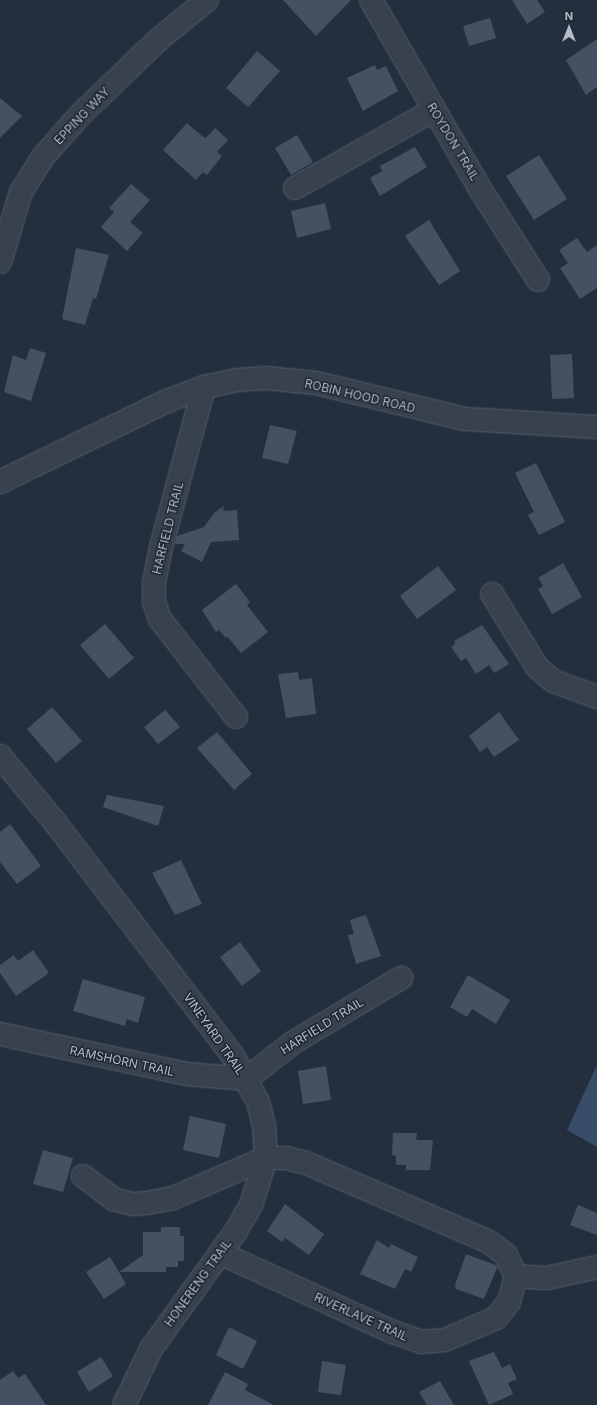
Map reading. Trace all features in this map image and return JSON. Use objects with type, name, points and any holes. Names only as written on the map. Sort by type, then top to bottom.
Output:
[{"type":"street","name":"EPPING WAY","points":[[0,262],[21,192],[42,158],[80,116],[159,39],[208,0]]},
{"type":"street","name":"ROYDON TRAIL","points":[[371,0],[434,110],[538,280]]},
{"type":"street","points":[[295,188],[434,110]]},
{"type":"street","name":"ROBIN HOOD ROAD","points":[[0,482],[114,425],[204,387],[238,380],[292,380],[465,419],[597,426]]},
{"type":"street","name":"HARFIELD TRAIL","points":[[204,387],[161,547],[154,583],[154,602],[160,619],[236,717]]},
{"type":"street","points":[[492,594],[537,667],[553,681],[597,697]]},
{"type":"street","name":"VINEYARD TRAIL","points":[[0,756],[181,986],[246,1079],[258,1102],[264,1126],[266,1158]]},
{"type":"street","name":"HARFIELD TRAIL","points":[[246,1079],[294,1042],[401,978]]},
{"type":"street","name":"RAMSHORN TRAIL","points":[[0,1034],[187,1074],[246,1079]]},
{"type":"street","points":[[83,1176],[113,1199],[133,1204],[173,1198],[266,1158],[306,1163],[489,1242],[506,1255],[516,1276],[547,1278],[597,1267]]},
{"type":"street","name":"HONERENG TRAIL","points":[[124,1405],[147,1355],[220,1253],[251,1205],[266,1158]]},
{"type":"street","name":"RIVERLAVE TRAIL","points":[[220,1253],[390,1331],[422,1342],[445,1340],[496,1318],[509,1302],[516,1276]]},
{"type":"water","points":[[597,1065],[597,1147],[567,1130]]},
{"type":"building","points":[[283,0],[351,0],[316,36]]},
{"type":"building","points":[[512,0],[537,0],[545,12],[527,24]]},
{"type":"building","points":[[490,18],[496,38],[469,46],[463,26]]},
{"type":"building","points":[[597,39],[597,87],[586,95],[566,60]]},
{"type":"building","points":[[257,51],[280,71],[248,107],[226,88]]},
{"type":"building","points":[[375,65],[377,70],[386,66],[398,91],[363,111],[347,78]]},
{"type":"building","points":[[0,98],[22,116],[0,138]]},
{"type":"building","points":[[187,123],[206,138],[215,128],[228,140],[217,152],[222,156],[207,175],[203,172],[196,180],[163,150]]},
{"type":"building","points":[[297,135],[313,162],[291,175],[275,148]]},
{"type":"building","points":[[415,147],[427,167],[380,196],[370,178],[382,171],[380,166]]},
{"type":"building","points":[[539,155],[567,199],[534,220],[506,176]]},
{"type":"building","points":[[131,184],[150,200],[130,222],[143,233],[127,251],[101,227],[114,212],[109,208]]},
{"type":"building","points":[[325,203],[331,229],[297,238],[291,211]]},
{"type":"building","points":[[429,220],[460,271],[439,285],[405,236]]},
{"type":"building","points":[[577,238],[587,252],[597,245],[597,288],[580,299],[560,268],[568,263],[559,250]]},
{"type":"building","points":[[76,248],[109,255],[96,299],[93,298],[85,325],[62,319]]},
{"type":"building","points":[[30,348],[46,353],[31,401],[4,392],[13,355],[26,360]]},
{"type":"building","points":[[572,354],[574,398],[552,399],[550,355]]},
{"type":"building","points":[[270,425],[297,431],[288,464],[262,458]]},
{"type":"building","points":[[536,463],[565,522],[539,535],[528,515],[534,512],[515,473]]},
{"type":"building","points":[[224,506],[223,511],[237,510],[239,540],[211,542],[202,562],[181,551],[185,544],[175,544],[177,536],[204,527],[215,512]]},
{"type":"building","points":[[563,563],[582,597],[552,614],[538,589],[543,586],[538,578]]},
{"type":"building","points":[[438,566],[456,590],[417,619],[400,596]]},
{"type":"building","points":[[236,584],[250,602],[247,605],[268,632],[241,653],[227,636],[226,638],[219,630],[216,632],[202,610]]},
{"type":"building","points":[[105,624],[134,658],[109,679],[80,645]]},
{"type":"building","points":[[482,625],[509,664],[494,673],[489,665],[476,674],[466,658],[461,661],[451,647],[455,644],[454,641]]},
{"type":"building","points":[[298,672],[299,680],[312,678],[316,714],[286,718],[278,674]]},
{"type":"building","points":[[52,707],[82,741],[56,763],[27,729]]},
{"type":"building","points":[[165,710],[180,727],[158,744],[144,727]]},
{"type":"building","points":[[499,712],[519,740],[494,757],[487,747],[480,752],[469,736]]},
{"type":"building","points":[[217,732],[252,774],[234,790],[197,748]]},
{"type":"building","points":[[107,795],[164,806],[158,826],[103,807]]},
{"type":"building","points":[[10,824],[41,866],[17,884],[0,862],[0,832]]},
{"type":"building","points":[[181,860],[202,904],[175,915],[152,873]]},
{"type":"building","points":[[366,915],[381,956],[356,964],[348,935],[354,934],[350,920]]},
{"type":"building","points":[[240,942],[261,971],[242,986],[220,957]]},
{"type":"building","points":[[33,950],[49,973],[16,996],[0,973],[0,965],[14,955],[18,961]]},
{"type":"building","points":[[468,975],[510,1000],[496,1024],[472,1009],[467,1017],[450,1007]]},
{"type":"building","points":[[83,979],[145,997],[138,1023],[127,1019],[125,1026],[73,1011]]},
{"type":"building","points":[[326,1066],[331,1100],[303,1104],[298,1071]]},
{"type":"building","points":[[190,1116],[226,1124],[219,1158],[183,1150]]},
{"type":"building","points":[[393,1133],[417,1133],[416,1140],[433,1140],[430,1170],[406,1170],[406,1165],[396,1165],[396,1156],[392,1155]]},
{"type":"building","points":[[43,1150],[73,1158],[63,1192],[33,1184]]},
{"type":"building","points":[[285,1204],[324,1234],[309,1255],[285,1238],[282,1242],[267,1231]]},
{"type":"building","points":[[578,1205],[597,1213],[597,1235],[570,1225]]},
{"type":"building","points":[[161,1227],[180,1227],[180,1236],[184,1236],[184,1261],[178,1261],[178,1267],[166,1267],[166,1272],[119,1272],[143,1255],[143,1232],[161,1232]]},
{"type":"building","points":[[377,1240],[389,1248],[391,1244],[418,1257],[411,1272],[405,1269],[395,1289],[360,1274]]},
{"type":"building","points":[[466,1254],[498,1266],[484,1299],[456,1289],[455,1285]]},
{"type":"building","points":[[110,1257],[126,1284],[104,1299],[86,1272]]},
{"type":"building","points":[[229,1327],[257,1341],[243,1369],[216,1355]]},
{"type":"building","points":[[494,1352],[502,1368],[510,1364],[517,1379],[508,1383],[513,1394],[489,1405],[469,1361]]},
{"type":"building","points":[[101,1357],[113,1376],[89,1392],[77,1372]]},
{"type":"building","points":[[322,1361],[346,1365],[341,1395],[318,1392]]},
{"type":"building","points":[[13,1371],[18,1378],[25,1374],[46,1405],[0,1405],[0,1380]]},
{"type":"building","points":[[225,1372],[248,1384],[245,1390],[274,1405],[208,1405]]},
{"type":"building","points":[[440,1381],[454,1405],[427,1405],[419,1392]]}]
